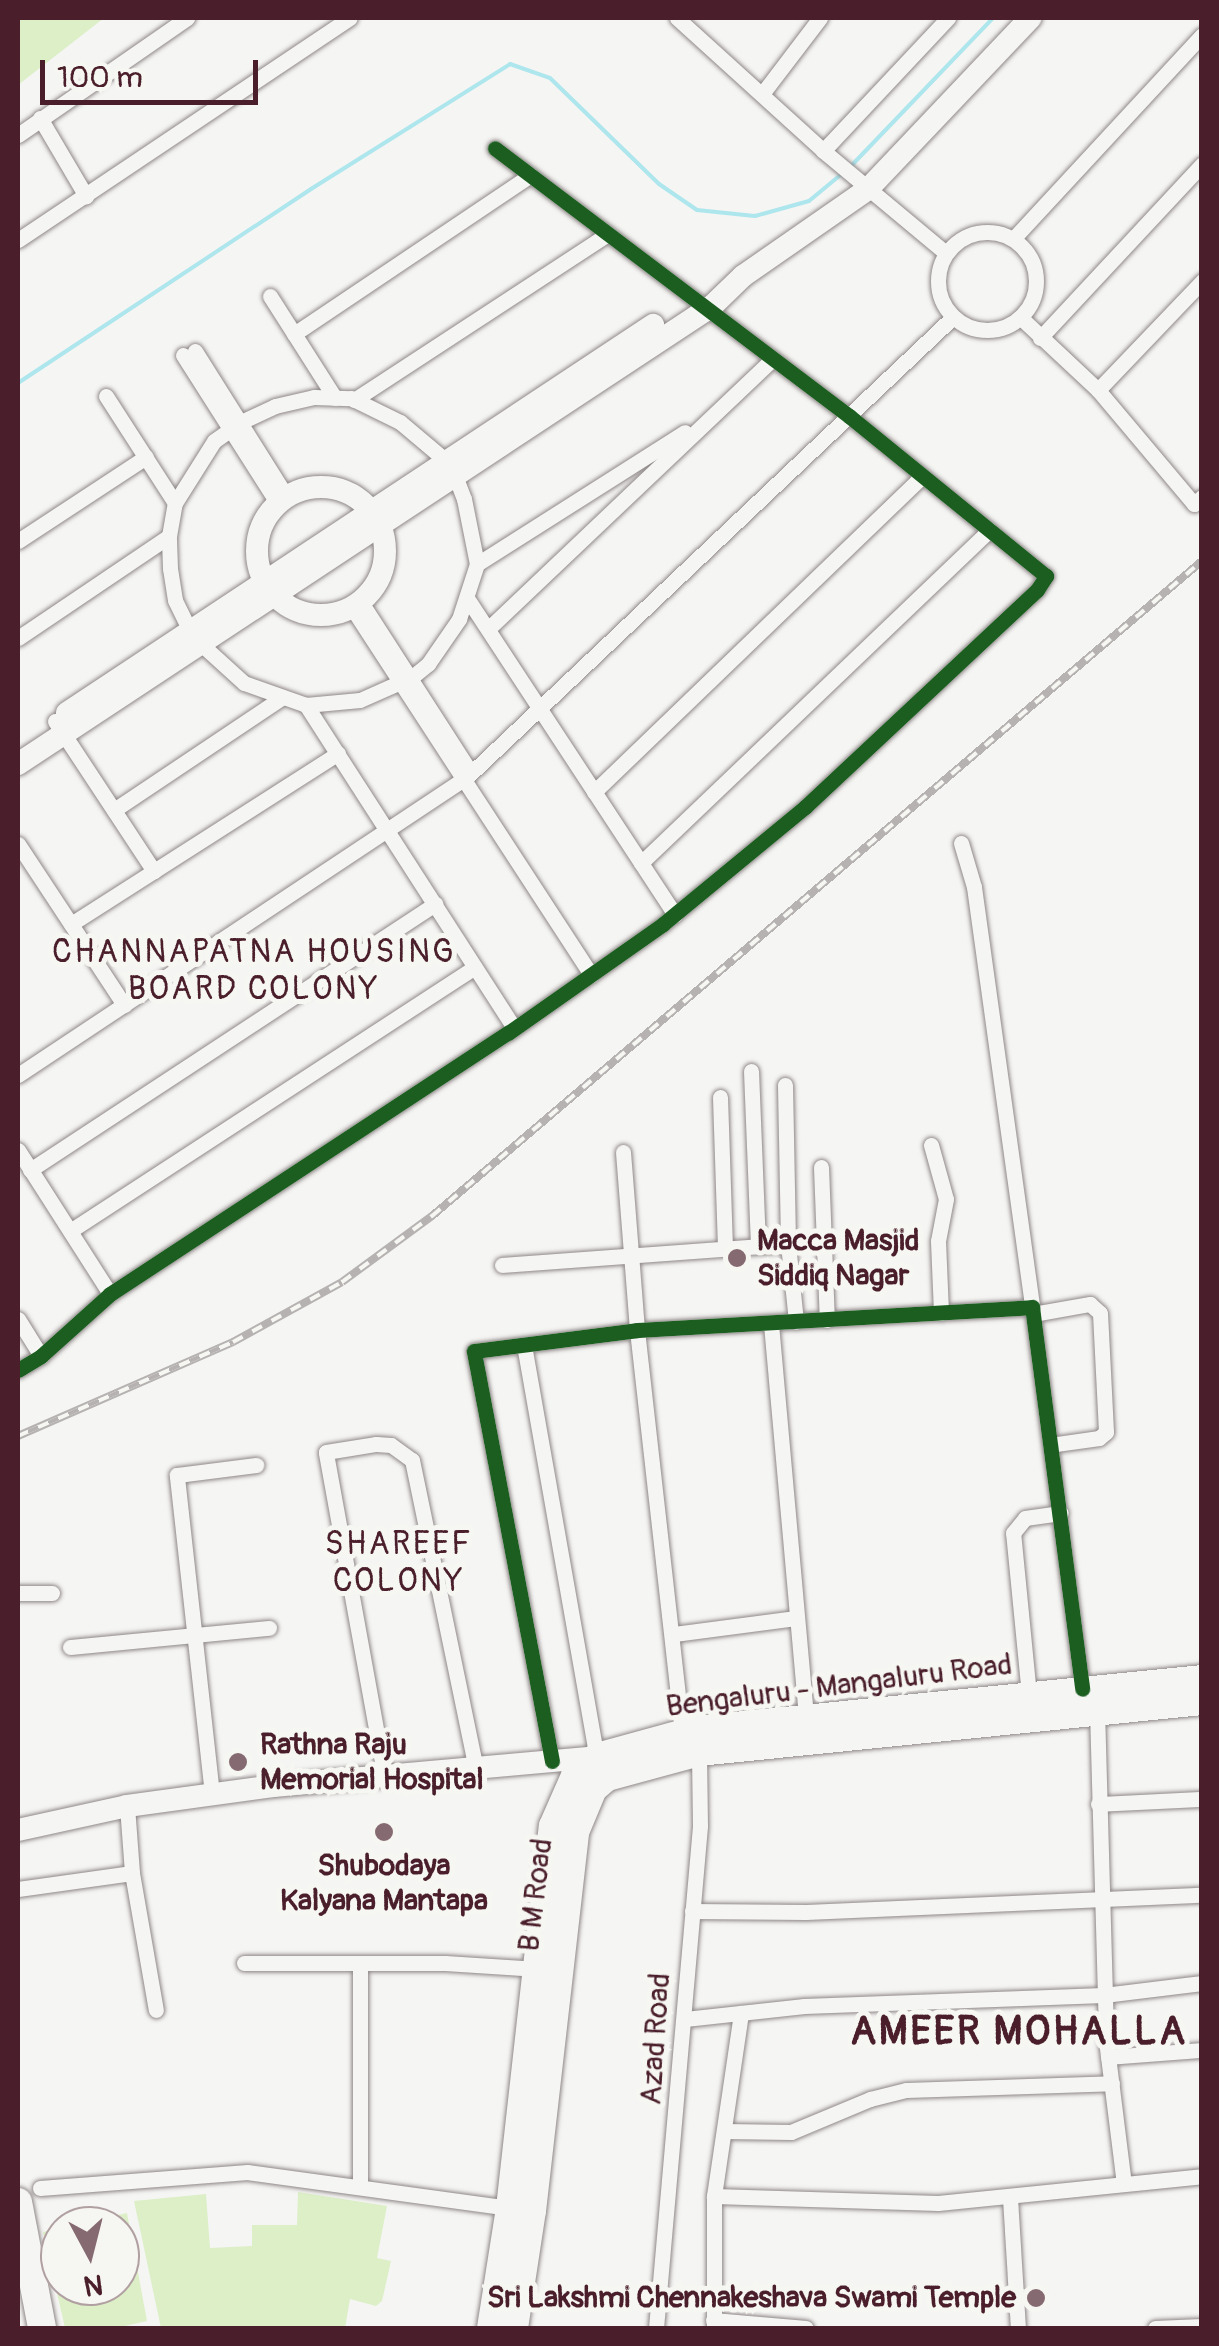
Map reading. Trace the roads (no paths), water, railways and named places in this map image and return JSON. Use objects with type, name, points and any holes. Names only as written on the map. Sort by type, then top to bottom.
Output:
[{"type":"highway","name":"Bengaluru - Mangaluru Road","points":[[596,1757],[691,1743],[806,1718],[1029,1694],[1090,1699],[1202,1680]]},
{"type":"highway","name":"B M Road","points":[[514,2328],[560,1870],[593,1789],[607,1776],[691,1743],[1090,1699],[1202,1702]]},
{"type":"highway","points":[[491,2328],[510,2208],[538,1969],[560,1870],[553,1826],[575,1776],[596,1757]]},
{"type":"highway","points":[[29,2195],[42,2328]]},
{"type":"street","points":[[18,135],[188,18]]},
{"type":"street","points":[[316,18],[331,30]]},
{"type":"street","points":[[18,240],[350,18]]},
{"type":"street","points":[[676,18],[946,254]]},
{"type":"street","points":[[762,94],[819,18]]},
{"type":"street","points":[[825,152],[948,18]]},
{"type":"street","points":[[18,746],[59,727],[744,276],[863,185],[1030,18]]},
{"type":"street","points":[[1012,239],[1202,35]]},
{"type":"street","points":[[40,118],[86,196]]},
{"type":"street","points":[[18,1370],[42,1356],[110,1294],[514,1028],[675,915],[805,806],[1037,590],[1046,576],[849,416],[495,148]]},
{"type":"street","points":[[1040,338],[1202,164]]},
{"type":"street","points":[[294,334],[531,175]]},
{"type":"street","points":[[984,232],[1012,239],[1032,261],[1036,276],[1035,291],[1020,317],[994,330],[965,325],[952,317],[944,306],[937,280],[946,254],[969,235],[984,232]]},
{"type":"street","points":[[354,400],[606,234]]},
{"type":"street","points":[[1098,390],[1202,281]]},
{"type":"street","points":[[270,296],[335,398]]},
{"type":"street","points":[[18,1074],[467,776],[952,317]]},
{"type":"street","points":[[1020,317],[1098,390],[1194,504],[1202,497]]},
{"type":"street","points":[[189,353],[282,500]]},
{"type":"street","points":[[488,629],[773,359]]},
{"type":"street","points":[[106,396],[175,503]]},
{"type":"street","points":[[314,397],[354,400],[400,422],[450,467],[464,498],[477,564],[468,598],[446,641],[407,679],[360,700],[306,705],[244,683],[196,638],[175,600],[169,536],[175,503],[194,466],[214,441],[275,406],[314,397]]},
{"type":"street","points":[[477,564],[716,413]]},
{"type":"street","points":[[18,541],[146,458]]},
{"type":"street","points":[[594,792],[922,476]]},
{"type":"street","points":[[322,487],[341,490],[375,517],[384,566],[357,605],[320,616],[289,607],[270,589],[257,561],[258,540],[264,520],[282,500],[322,487]]},
{"type":"street","points":[[641,863],[990,530]]},
{"type":"street","points":[[18,638],[169,536]]},
{"type":"street","points":[[468,598],[675,915]]},
{"type":"street","points":[[357,605],[595,972]]},
{"type":"street","points":[[114,810],[283,697]]},
{"type":"street","points":[[306,705],[514,1028]]},
{"type":"street","points":[[18,764],[59,727]]},
{"type":"street","points":[[59,727],[154,871]]},
{"type":"street","points":[[70,924],[338,753]]},
{"type":"street","points":[[961,843],[974,887],[1050,1445],[1090,1699],[1108,2057],[1124,2184]]},
{"type":"street","points":[[18,844],[124,1005]]},
{"type":"street","points":[[30,1170],[435,904]]},
{"type":"street","points":[[70,1231],[475,967]]},
{"type":"street","points":[[751,1071],[758,1246]]},
{"type":"street","points":[[785,1085],[788,1244],[796,1322]]},
{"type":"street","points":[[720,1097],[725,1247]]},
{"type":"street","points":[[931,1144],[947,1207],[938,1240],[941,1313]]},
{"type":"street","points":[[18,1150],[110,1294]]},
{"type":"street","name":"Azad Road","points":[[623,1152],[637,1330],[700,1826],[656,2328]]},
{"type":"street","points":[[821,1168],[827,1320]]},
{"type":"street","points":[[502,1266],[788,1244]]},
{"type":"street","points":[[552,1762],[474,1352],[637,1330],[1090,1304],[1100,1313],[1106,1432],[1099,1438],[1050,1445]]},
{"type":"street","points":[[18,1319],[42,1356]]},
{"type":"street","points":[[772,1324],[806,1718]]},
{"type":"street","points":[[18,1830],[127,1806],[212,1794],[596,1757],[524,1345]]},
{"type":"street","points":[[386,1778],[326,1452],[376,1444],[391,1444],[412,1460],[476,1770]]},
{"type":"street","points":[[212,1794],[177,1475],[256,1465]]},
{"type":"street","points":[[1029,1694],[1012,1533],[1025,1518],[1061,1513]]},
{"type":"street","points":[[18,1593],[52,1593]]},
{"type":"street","points":[[674,1634],[796,1618]]},
{"type":"street","points":[[70,1647],[269,1628]]},
{"type":"street","points":[[1098,1804],[1202,1799]]},
{"type":"street","points":[[127,1806],[132,1873],[156,2010]]},
{"type":"street","points":[[18,1889],[132,1873]]},
{"type":"street","points":[[692,1910],[806,1912],[1202,1894]]},
{"type":"street","points":[[244,1963],[538,1969]]},
{"type":"street","points":[[360,1963],[360,2186]]},
{"type":"street","points":[[684,2019],[804,2006],[1104,1995],[1202,1984]]},
{"type":"street","points":[[741,2013],[714,2196],[714,2324],[806,2328]]},
{"type":"street","points":[[1108,2057],[1202,2050]]},
{"type":"street","points":[[724,2131],[791,2132],[870,2099],[906,2090],[1112,2083]]},
{"type":"street","points":[[29,2195],[247,2172],[510,2208]]},
{"type":"street","points":[[714,2196],[938,2203],[1202,2176]]},
{"type":"street","points":[[1010,2198],[1018,2328]]},
{"type":"street","points":[[1155,2328],[1202,2326]]},
{"type":"waterway","points":[[851,166],[993,18]]},
{"type":"waterway","points":[[18,383],[311,189],[510,64],[550,78],[659,184],[697,210],[755,216],[809,201],[844,172]]},
{"type":"railway","points":[[18,1436],[233,1342],[342,1282],[432,1216],[1202,561]]},
{"type":"place","name":"Macca Masjid Siddiq Nagar","points":[[737,1258]]},
{"type":"place","name":"Rathna Raju Memorial Hospital","points":[[238,1762]]},
{"type":"place","name":"Shubodaya Kalyana Mantapa","points":[[384,1832]]},
{"type":"place","name":"Sri Lakshmi Chennakeshava Swami Temple","points":[[1036,2298]]},
{"type":"district","name":"CHANNAPATNA HOUSING BOARD COLONY","points":[[254,972]]},
{"type":"district","name":"SHAREEF COLONY","points":[[399,1564]]},
{"type":"district","name":"AMEER MOHALLA","points":[[1019,2032]]}]
